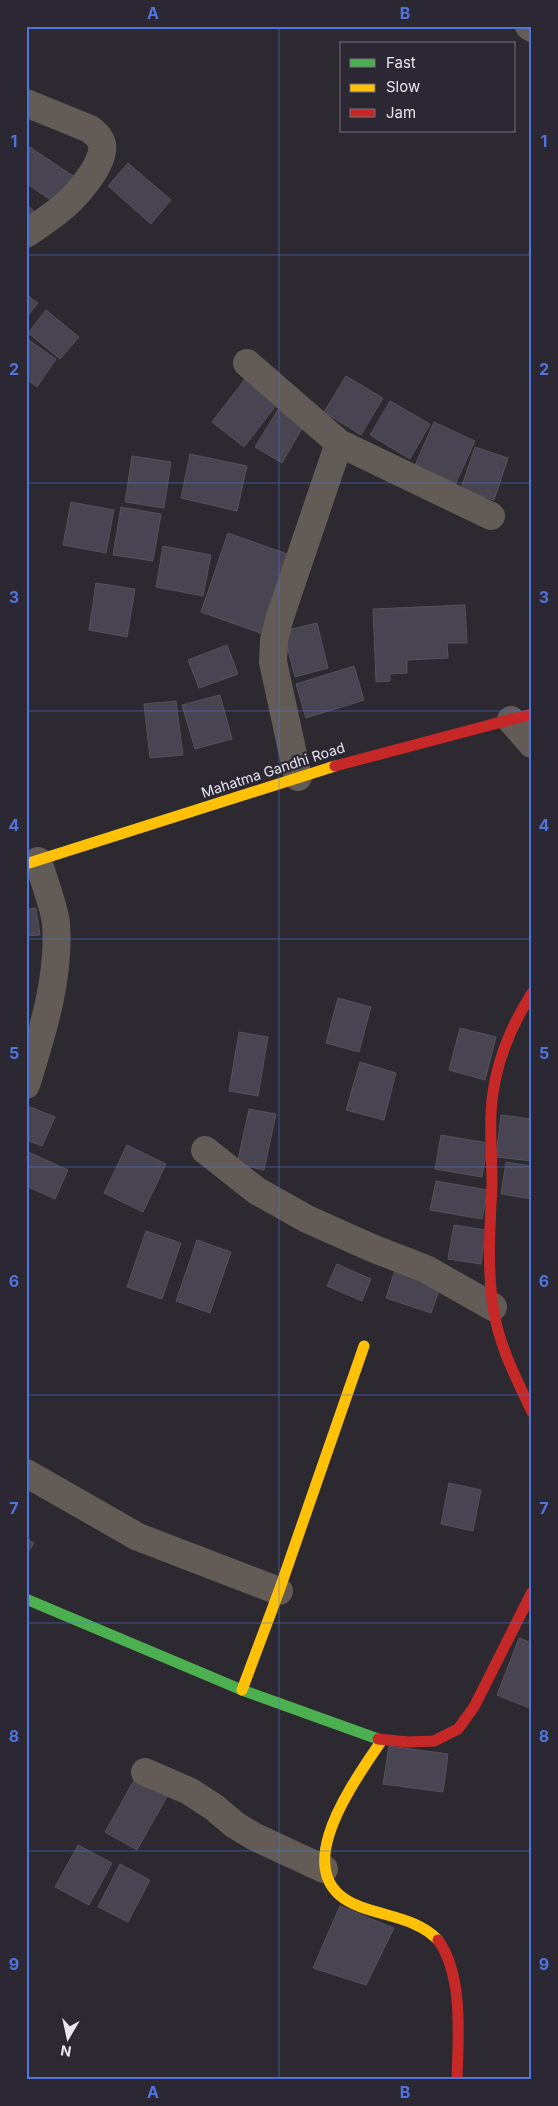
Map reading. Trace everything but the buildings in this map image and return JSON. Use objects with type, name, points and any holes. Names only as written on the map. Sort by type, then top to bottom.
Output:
[{"type":"street","points":[[26,104],[90,129],[99,136],[102,145],[100,157],[94,171],[72,200],[26,234]]},
{"type":"street","points":[[247,363],[339,443],[491,516]]},
{"type":"street","points":[[298,777],[273,662],[274,640],[280,617],[339,443]]},
{"type":"street","points":[[521,717],[532,744]]},
{"type":"street","name":"Mahatma Gandhi Road","points":[[32,862],[343,763],[521,717]]},
{"type":"street","points":[[26,1085],[44,1027],[55,971],[56,922],[32,862]]},
{"type":"street","points":[[531,1407],[506,1358],[493,1307],[489,1257],[492,1172],[491,1112],[498,1066],[517,1017],[532,993]]},
{"type":"street","points":[[205,1150],[257,1191],[307,1219],[372,1248],[426,1269],[493,1307]]},
{"type":"street","points":[[242,1690],[279,1591],[364,1346]]},
{"type":"street","points":[[26,1473],[138,1537],[279,1591]]},
{"type":"street","points":[[29,1606],[242,1690],[382,1740],[408,1742],[434,1741],[458,1729],[474,1707],[532,1592]]},
{"type":"street","points":[[382,1740],[340,1805],[329,1833],[324,1869],[334,1893],[357,1906],[424,1928],[441,1944],[453,1974],[458,2044],[457,2080]]},
{"type":"street","points":[[145,1772],[189,1791],[215,1808],[235,1825],[255,1837],[324,1869]]},
{"type":"traffic: fast","points":[[26,1599],[242,1690],[378,1739]]},
{"type":"traffic: slow","points":[[26,864],[335,766]]},
{"type":"traffic: slow","points":[[242,1690],[279,1591],[364,1346]]},
{"type":"traffic: slow","points":[[382,1740],[342,1804],[331,1829],[325,1853],[327,1875],[338,1894],[361,1907],[402,1919],[421,1927],[438,1940]]},
{"type":"traffic: jam","points":[[335,766],[532,714]]},
{"type":"traffic: jam","points":[[532,993],[509,1035],[492,1097],[490,1246],[491,1291],[495,1320],[508,1360],[532,1412]]},
{"type":"traffic: jam","points":[[378,1739],[408,1742],[434,1741],[458,1729],[474,1707],[532,1592]]},
{"type":"traffic: jam","points":[[438,1940],[452,1971],[456,1989],[458,2008],[457,2080]]}]
